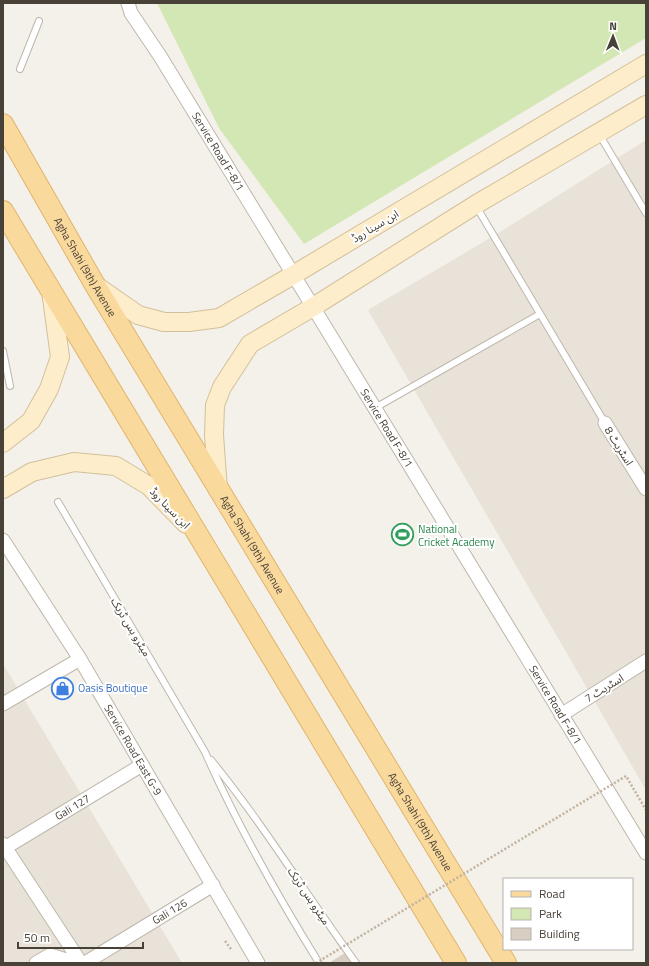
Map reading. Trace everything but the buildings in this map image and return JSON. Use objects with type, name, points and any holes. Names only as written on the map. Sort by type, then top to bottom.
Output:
[{"type":"main road","name":"ابن سینا روڈ","points":[[95,285],[138,315],[164,322],[190,322],[219,318],[646,64]]},
{"type":"main road","points":[[218,490],[214,435],[215,405],[222,387],[250,344],[313,307],[475,205],[646,105]]},
{"type":"main road","name":"Agha Shahi (9th) Avenue","points":[[3,124],[95,285],[506,963]]},
{"type":"main road","points":[[3,211],[456,963]]},
{"type":"main road","points":[[3,443],[31,421],[49,389],[60,358],[51,290]]},
{"type":"main road","name":"ابن سینا روڈ","points":[[3,489],[32,472],[74,462],[116,466],[149,486],[201,539]]},
{"type":"street","name":"Service Road F-8/1","points":[[128,3],[130,13],[164,63],[646,854]]},
{"type":"street","name":"اسٹریٹ 8","points":[[605,423],[646,490]]},
{"type":"street","name":"Service Road East G-9","points":[[3,540],[80,658],[258,963]]},
{"type":"street","points":[[3,704],[80,658]]},
{"type":"street","name":"اسٹریٹ 7","points":[[561,715],[646,662]]},
{"type":"street","name":"Gali 127","points":[[4,847],[142,765]]},
{"type":"street","points":[[4,847],[81,963]]},
{"type":"street","name":"Gali 126","points":[[85,963],[213,885]]},
{"type":"street","points":[[36,963],[50,955],[76,963]]},
{"type":"lane","points":[[20,69],[39,22]]},
{"type":"lane","points":[[599,133],[646,213]]},
{"type":"lane","points":[[475,205],[605,423]]},
{"type":"lane","points":[[375,408],[540,314]]},
{"type":"lane","points":[[3,351],[10,386]]},
{"type":"lane","name":"میٹرو بس ٹریک","points":[[58,502],[205,752],[220,785],[283,905],[320,963]]},
{"type":"lane","name":"میٹرو بس ٹریک","points":[[205,752],[238,792],[324,919],[356,963]]},
{"type":"path","points":[[316,963],[626,776],[646,810]]},
{"type":"shaded area","points":[[646,140],[646,790],[368,310],[497,234]]},
{"type":"shaded area","points":[[3,664],[182,963],[3,963]]},
{"type":"green space","points":[[157,3],[646,3],[646,38],[304,244],[219,128]]},
{"type":"place","name":"National Cricket Academy","points":[[402,535]]},
{"type":"place","name":"Oasis Boutique","points":[[63,688]]}]
